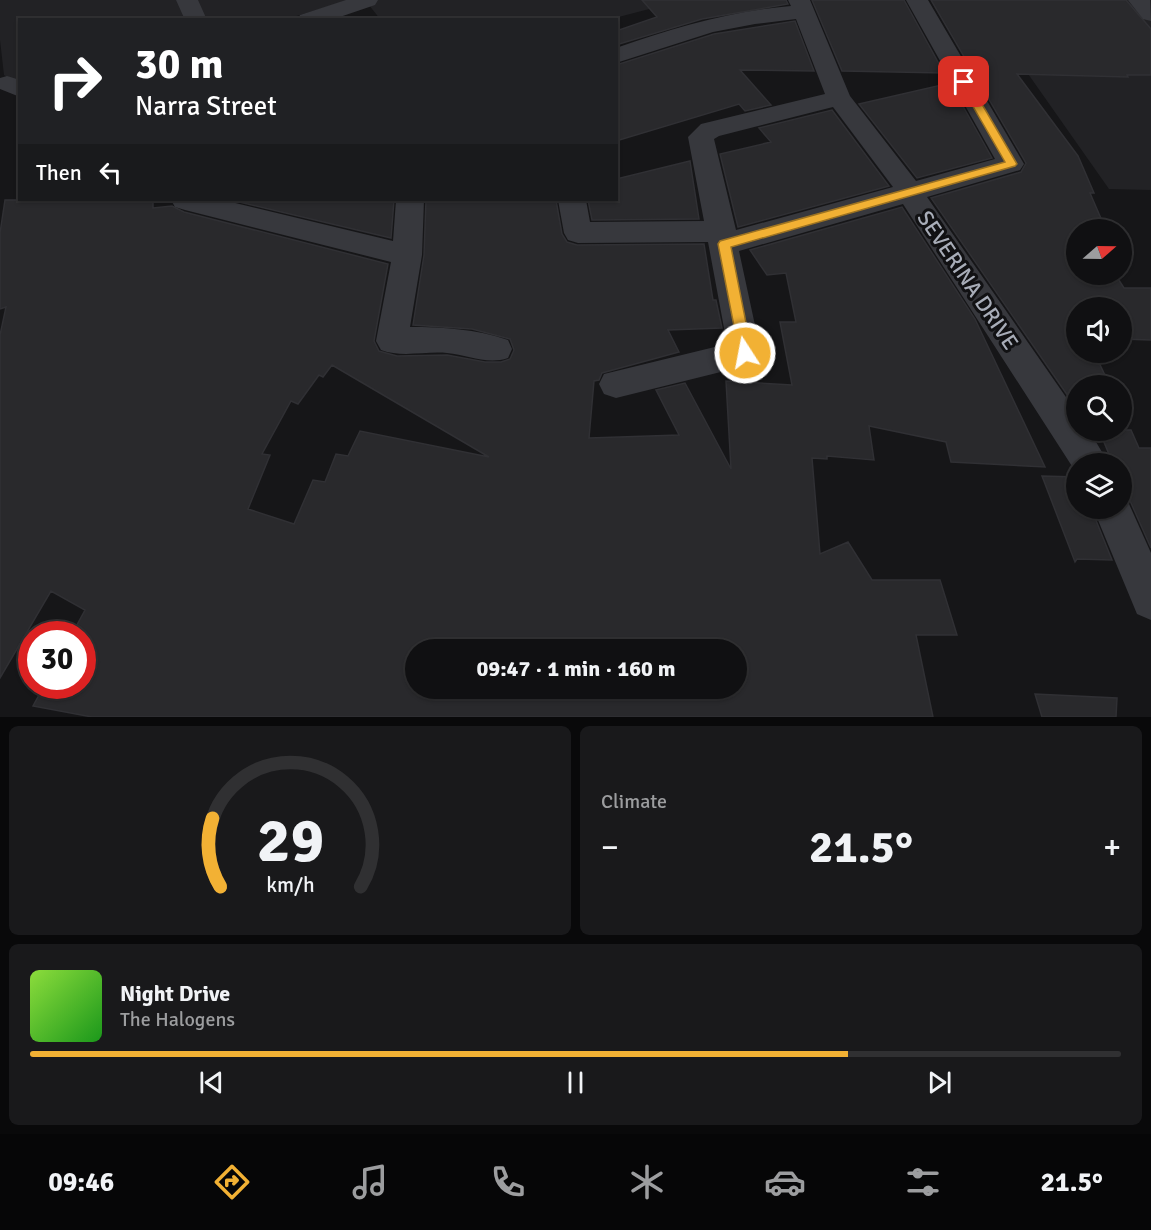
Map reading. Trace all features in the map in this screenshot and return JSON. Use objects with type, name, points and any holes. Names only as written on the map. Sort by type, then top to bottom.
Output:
[{"type":"street","points":[[187,0],[195,18]]},
{"type":"street","points":[[572,201],[578,233],[723,238],[1011,164],[917,0]]},
{"type":"street","points":[[1139,0],[1151,14]]},
{"type":"street","points":[[618,55],[669,37],[801,6]]},
{"type":"street","name":"SEVERINA DRIVE","points":[[801,6],[839,98],[909,192],[1084,453]]},
{"type":"street","points":[[317,18],[365,7]]},
{"type":"street","points":[[616,384],[745,353],[701,136],[710,130],[839,98]]},
{"type":"street","points":[[189,201],[407,255]]},
{"type":"street","points":[[410,201],[407,255],[392,340],[446,340],[496,349]]},
{"type":"street","points":[[1117,519],[1151,600]]},
{"type":"shaded area","points":[[0,0],[349,0],[290,18],[18,18],[18,84],[4,75],[0,40]]},
{"type":"shaded area","points":[[365,0],[684,0],[615,18],[379,18]]},
{"type":"shaded area","points":[[976,0],[1151,0],[1151,190],[1109,189]]},
{"type":"building","points":[[642,0],[786,0],[788,4],[702,19],[618,44],[618,30],[657,17]]},
{"type":"building","points":[[812,0],[904,0],[944,73],[842,71]]},
{"type":"building","points":[[931,0],[1126,0],[1151,29],[1151,75],[1127,75],[1128,77],[1017,74],[1078,156],[1094,193],[1090,193],[1101,219],[1066,219],[1066,285],[1122,285],[1124,288],[1151,288],[1151,340],[1132,339],[1132,297],[1066,297],[1066,363],[1099,363],[1105,375],[1066,375],[1066,393],[931,198],[1021,172],[1026,163]]},
{"type":"building","points":[[795,21],[814,71],[740,70],[771,105],[745,111],[739,104],[618,140],[618,64],[714,34]]},
{"type":"building","points":[[950,83],[992,158],[917,178],[859,104]]},
{"type":"building","points":[[832,110],[889,186],[738,227],[720,154],[771,142],[759,128]]},
{"type":"building","points":[[690,161],[699,219],[592,220],[588,201],[618,201],[618,179]]},
{"type":"building","points":[[5,200],[153,201],[153,208],[172,206],[184,212],[388,264],[374,341],[379,351],[397,356],[447,355],[485,362],[501,362],[510,359],[514,350],[510,339],[472,329],[413,325],[424,255],[426,201],[556,201],[562,234],[567,242],[577,245],[704,244],[713,300],[716,300],[722,328],[668,330],[679,352],[602,373],[599,380],[594,381],[589,438],[679,435],[656,390],[685,383],[731,469],[726,381],[792,385],[780,322],[796,322],[786,273],[767,275],[750,250],[902,207],[975,319],[1045,467],[951,462],[946,442],[869,426],[874,460],[827,456],[827,459],[812,458],[820,554],[848,542],[872,580],[940,580],[957,635],[916,635],[933,717],[92,717],[33,706],[37,699],[96,699],[96,621],[79,621],[85,610],[51,591],[33,621],[18,621],[18,647],[0,678],[0,335],[6,307],[0,309],[0,233]],"holes":[[[332,365],[489,457],[360,431],[348,456],[336,454],[325,482],[313,480],[294,524],[248,509],[270,455],[262,454],[291,401],[298,404],[319,375],[323,377]]]},
{"type":"building","points":[[235,201],[394,201],[391,238]]},
{"type":"building","points":[[1132,432],[1139,448],[1151,448],[1151,548],[1132,505],[1132,453],[1108,453],[1104,441],[1132,441]]},
{"type":"building","points":[[1042,476],[1066,477],[1066,519],[1095,519],[1112,560],[1077,559],[1075,562]]},
{"type":"building","points":[[1035,694],[1117,698],[1116,717],[1042,717]]},
{"type":"route","points":[[745,353],[724,244],[1011,164],[964,82]]}]
